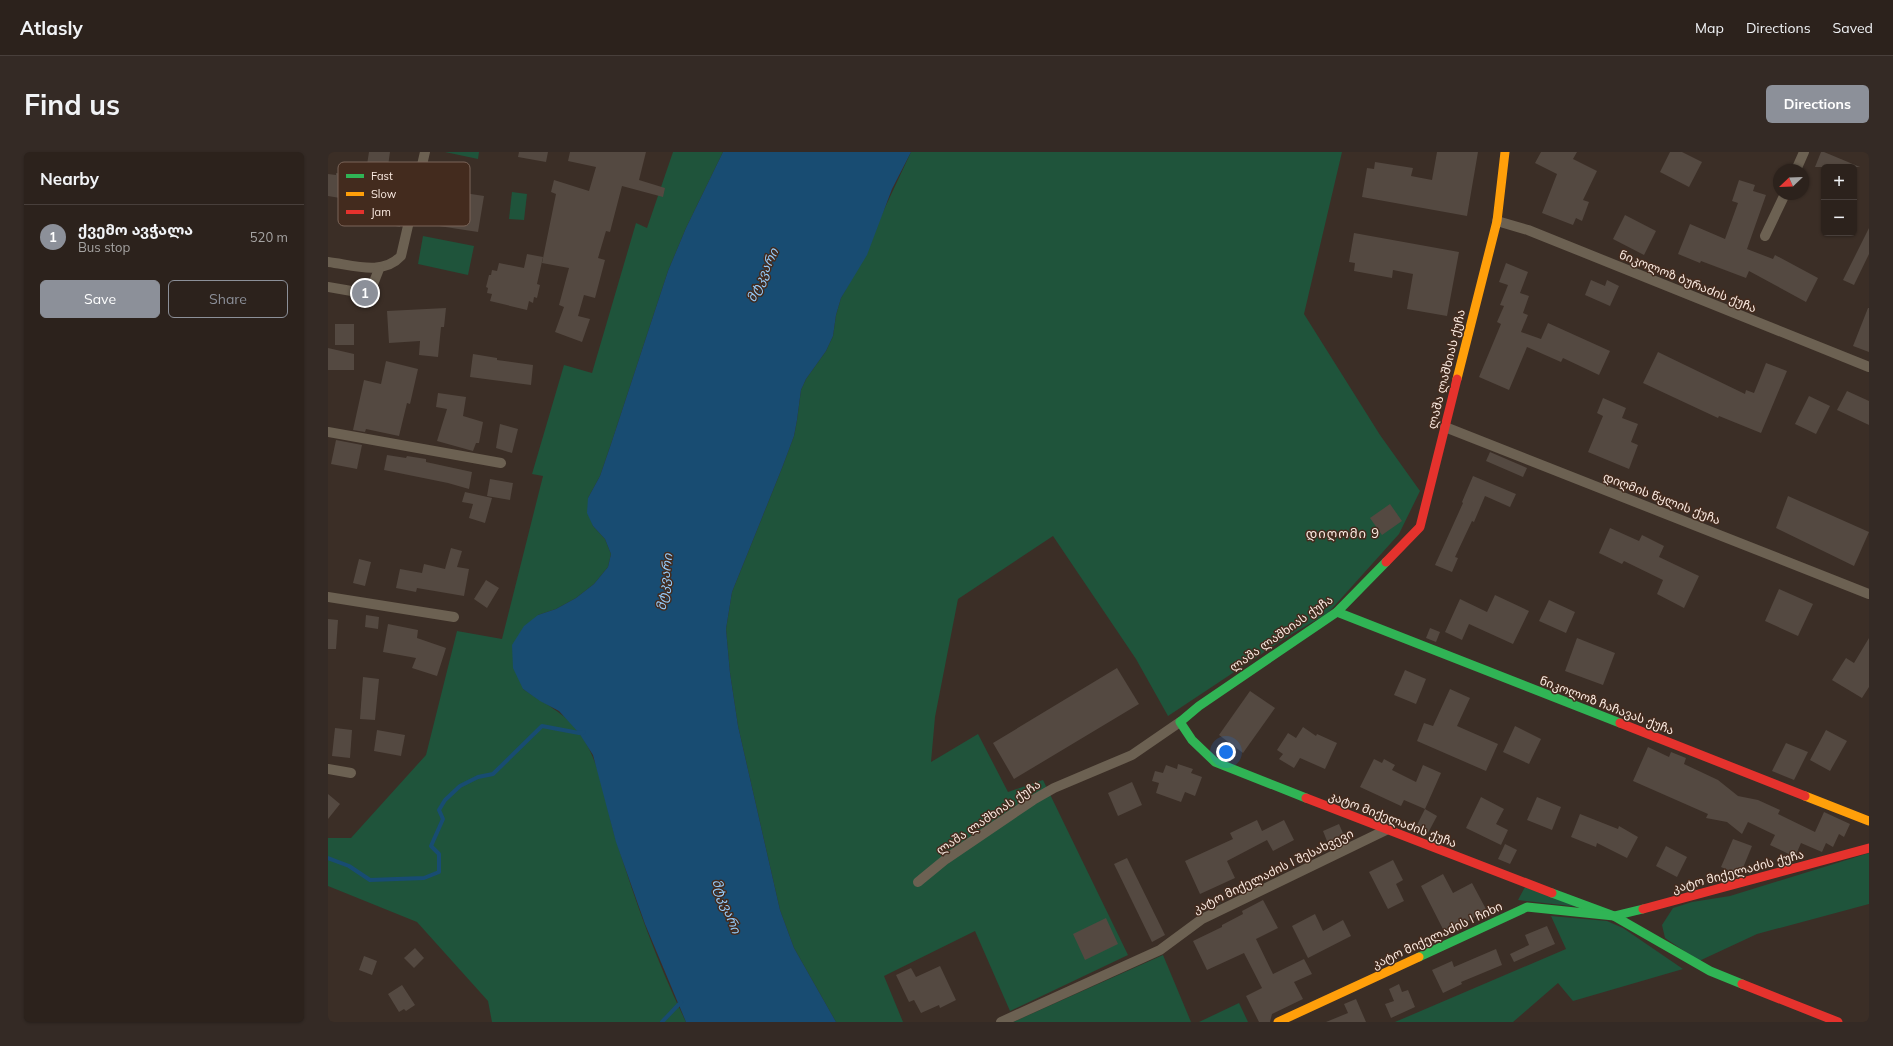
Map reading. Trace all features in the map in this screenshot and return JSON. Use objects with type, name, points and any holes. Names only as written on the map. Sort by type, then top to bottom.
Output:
[{"type":"street","points":[[423,162],[425,152]]},
{"type":"street","name":"ლაშა ლაშხიას ქუჩა","points":[[918,882],[946,859],[1033,800],[1054,788],[1132,755],[1180,722],[1199,706],[1337,612],[1420,527],[1497,221],[1505,152]]},
{"type":"street","points":[[1799,164],[1804,152]]},
{"type":"street","points":[[1765,236],[1782,200]]},
{"type":"street","name":"ნიკოლოზ ბურაძის ქუჩა","points":[[1497,221],[1535,233],[1869,367]]},
{"type":"street","points":[[328,262],[379,269],[395,263],[402,256],[409,226]]},
{"type":"street","points":[[328,287],[364,293],[372,287],[379,269]]},
{"type":"street","name":"დიღმის წყლის ქუჩა","points":[[1445,426],[1869,594]]},
{"type":"street","points":[[328,432],[501,463]]},
{"type":"street","points":[[328,597],[454,617]]},
{"type":"street","name":"ნიკოლოზ ჩაჩავას ქუჩა","points":[[1337,612],[1869,820]]},
{"type":"street","name":"კატო მიქელაძის ქუჩა","points":[[1180,722],[1192,740],[1215,762],[1386,830],[1614,916],[1710,971],[1838,1022]]},
{"type":"street","points":[[328,769],[352,773]]},
{"type":"street","name":"კატო მიქელაძის I შესახვევი","points":[[1001,1022],[1160,950],[1202,919],[1386,830]]},
{"type":"street","name":"კატო მიქელაძის ქუჩა","points":[[1614,916],[1677,901],[1869,848]]},
{"type":"street","name":"კატო მიქელაძის I ჩიხი","points":[[1278,1022],[1527,907],[1614,916]]},
{"type":"green space","points":[[445,152],[479,152],[478,159]]},
{"type":"green space","points":[[673,152],[723,152],[686,228],[668,271],[600,476],[588,498],[593,526],[605,539],[611,554],[608,567],[594,584],[576,598],[556,609],[538,615],[523,689],[568,720],[588,746],[599,773],[617,843],[640,911],[666,978],[686,1022],[492,1022],[488,1001],[417,922],[328,886],[328,838],[351,838],[426,755],[457,631],[502,639],[543,476],[532,474],[564,365],[592,373],[636,223],[647,228]]},
{"type":"green space","points":[[911,152],[1342,152],[1304,314],[1380,435],[1420,491],[1399,534],[1328,613],[1287,637],[1168,716],[1136,659],[1053,536],[958,599],[935,717],[931,762],[978,734],[1008,792],[1043,780],[1128,955],[1010,1011],[975,931],[884,976],[903,1022],[836,1022],[794,948],[780,910],[738,726],[730,673],[726,629],[732,592],[794,436],[801,390],[806,379],[826,351],[833,336],[836,315],[841,298],[852,278]]},
{"type":"green space","points":[[512,192],[527,194],[524,220],[509,219]]},
{"type":"green space","points":[[423,236],[474,246],[468,275],[418,264]]},
{"type":"green space","points":[[1869,853],[1869,904],[1757,934],[1699,961],[1665,938],[1662,925],[1673,908],[1692,902],[1730,896]]},
{"type":"green space","points":[[1525,887],[1580,907],[1518,900]]},
{"type":"green space","points":[[1551,916],[1607,921],[1623,928],[1683,969],[1573,1001],[1558,983],[1513,1022],[1395,1022],[1566,949]]},
{"type":"green space","points":[[1163,955],[1191,1022],[1013,1022]]},
{"type":"green space","points":[[1239,1003],[1248,1022],[1199,1022]]},
{"type":"water","name":"მტკვარი","points":[[723,152],[911,152],[892,189],[867,255],[841,298],[836,315],[833,336],[826,351],[806,379],[801,390],[794,436],[732,592],[726,629],[730,673],[738,726],[780,910],[794,948],[836,1022],[686,1022],[645,924],[616,842],[593,755],[579,733],[559,711],[540,701],[523,689],[513,668],[512,645],[524,626],[538,615],[556,609],[576,598],[594,584],[608,567],[611,554],[605,539],[593,526],[587,513],[588,498],[600,476],[668,271],[686,228]]},
{"type":"building","points":[[369,152],[390,152],[389,162],[367,162]]},
{"type":"building","points":[[519,152],[548,152],[546,162],[518,157]]},
{"type":"building","points":[[570,152],[646,152],[639,180],[665,188],[663,197],[622,186],[610,232],[606,231],[598,258],[605,260],[595,298],[584,295],[578,316],[590,319],[582,342],[555,332],[564,307],[559,305],[569,268],[542,263],[556,194],[551,192],[554,180],[589,191],[596,167],[568,161]]},
{"type":"building","points":[[1437,152],[1478,152],[1467,216],[1362,197],[1367,168],[1374,169],[1375,162],[1413,168],[1411,176],[1432,180]]},
{"type":"building","points":[[1541,152],[1577,152],[1573,159],[1597,171],[1583,200],[1589,202],[1582,221],[1576,218],[1573,225],[1542,213],[1557,174],[1535,163]]},
{"type":"building","points":[[1670,152],[1682,152],[1702,162],[1689,187],[1660,172]]},
{"type":"building","points":[[1821,152],[1853,164],[1821,164],[1821,167],[1815,167]]},
{"type":"building","points":[[336,173],[338,173],[338,198],[328,196],[328,174],[336,175]]},
{"type":"building","points":[[1739,180],[1755,185],[1753,191],[1766,195],[1747,249],[1773,259],[1775,255],[1818,278],[1806,302],[1749,271],[1746,278],[1678,254],[1690,224],[1725,239],[1738,203],[1732,201]]},
{"type":"building","points":[[470,194],[484,196],[478,232],[439,226],[470,226]]},
{"type":"building","points":[[1625,215],[1656,231],[1644,255],[1613,239]]},
{"type":"building","points":[[1869,228],[1869,254],[1854,285],[1843,280]]},
{"type":"building","points":[[1354,233],[1459,252],[1447,316],[1407,309],[1413,274],[1393,270],[1392,278],[1354,271],[1355,263],[1349,262]]},
{"type":"building","points":[[527,254],[543,257],[537,284],[540,285],[537,298],[534,297],[533,303],[529,301],[527,310],[490,301],[492,294],[487,293],[488,288],[486,287],[492,270],[497,271],[499,263],[524,268]]},
{"type":"building","points":[[1506,263],[1528,272],[1520,293],[1529,296],[1523,313],[1528,315],[1521,332],[1541,339],[1548,323],[1610,351],[1599,375],[1563,358],[1561,362],[1527,347],[1509,390],[1479,377],[1501,324],[1497,322],[1504,306],[1500,305],[1508,285],[1499,282]]},
{"type":"building","points":[[1591,280],[1605,286],[1607,280],[1619,286],[1610,306],[1585,295]]},
{"type":"building","points":[[446,308],[444,327],[441,327],[438,357],[419,355],[420,341],[389,343],[387,311]]},
{"type":"building","points":[[1869,308],[1869,352],[1853,346]]},
{"type":"building","points":[[335,324],[354,324],[354,345],[335,345]]},
{"type":"building","points":[[328,348],[354,354],[354,370],[328,370]]},
{"type":"building","points":[[1658,352],[1745,394],[1746,390],[1754,393],[1766,363],[1787,371],[1761,433],[1719,416],[1718,418],[1643,383]]},
{"type":"building","points":[[473,354],[497,358],[497,360],[533,365],[531,385],[470,377]]},
{"type":"building","points":[[386,361],[418,369],[410,404],[407,403],[399,436],[366,429],[365,432],[353,430],[364,380],[381,384]]},
{"type":"building","points":[[1847,391],[1869,401],[1869,425],[1837,410]]},
{"type":"building","points":[[438,393],[466,397],[463,416],[483,422],[479,443],[476,443],[473,451],[437,441],[447,409],[436,407]]},
{"type":"building","points":[[1809,396],[1830,406],[1816,434],[1795,424]]},
{"type":"building","points":[[1603,398],[1626,408],[1622,418],[1638,424],[1631,442],[1638,445],[1629,469],[1588,452],[1603,416],[1597,413]]},
{"type":"building","points":[[500,424],[518,429],[512,453],[496,448]]},
{"type":"building","points":[[336,440],[362,445],[357,469],[331,464]]},
{"type":"building","points":[[1490,452],[1527,468],[1523,477],[1486,461]]},
{"type":"building","points":[[387,455],[426,459],[426,462],[472,472],[469,489],[448,483],[384,470]]},
{"type":"building","points":[[1473,476],[1516,494],[1510,507],[1485,496],[1474,522],[1472,521],[1455,557],[1458,558],[1452,572],[1435,565],[1463,503],[1462,502]]},
{"type":"building","points":[[490,479],[513,483],[510,500],[487,496]]},
{"type":"building","points":[[465,492],[492,498],[485,523],[469,518],[473,504],[462,502]]},
{"type":"building","points":[[1788,496],[1869,532],[1854,566],[1776,528]]},
{"type":"building","points":[[1390,504],[1402,521],[1382,535],[1370,518]]},
{"type":"building","points":[[1610,528],[1639,541],[1642,535],[1664,546],[1659,557],[1699,576],[1684,608],[1657,594],[1663,580],[1624,561],[1622,564],[1599,553]]},
{"type":"building","points":[[451,548],[462,551],[457,567],[469,569],[464,596],[417,588],[416,592],[396,588],[400,569],[422,573],[424,564],[445,569]]},
{"type":"building","points":[[359,559],[371,562],[365,586],[353,583]]},
{"type":"building","points":[[486,580],[499,588],[487,608],[474,599]]},
{"type":"building","points":[[1779,589],[1813,604],[1798,636],[1765,621]]},
{"type":"building","points":[[1495,595],[1529,611],[1513,644],[1469,624],[1462,640],[1445,632],[1460,599],[1487,612]]},
{"type":"building","points":[[1549,600],[1575,612],[1566,633],[1539,621]]},
{"type":"building","points":[[366,615],[379,617],[378,629],[365,627]]},
{"type":"building","points":[[328,619],[338,620],[336,649],[328,649]]},
{"type":"building","points":[[388,624],[418,630],[417,638],[446,648],[437,676],[412,668],[416,658],[383,652]]},
{"type":"building","points":[[1430,628],[1440,632],[1436,642],[1426,638]]},
{"type":"building","points":[[1577,638],[1615,653],[1603,685],[1565,671]]},
{"type":"building","points":[[1869,638],[1869,687],[1862,698],[1832,680],[1846,658],[1854,663]]},
{"type":"building","points":[[1117,668],[1139,704],[1014,779],[993,743]]},
{"type":"building","points":[[1405,670],[1426,679],[1416,704],[1394,695]]},
{"type":"building","points":[[363,677],[379,679],[375,720],[360,719]]},
{"type":"building","points":[[1450,689],[1470,698],[1457,726],[1498,744],[1486,771],[1417,741],[1424,723],[1433,726]]},
{"type":"building","points":[[1250,691],[1275,708],[1243,753],[1219,735]]},
{"type":"building","points":[[1515,726],[1541,739],[1529,764],[1503,752]]},
{"type":"building","points":[[1303,727],[1316,736],[1317,734],[1337,743],[1325,769],[1300,758],[1294,768],[1279,759],[1283,754],[1277,750],[1288,733],[1296,738]]},
{"type":"building","points":[[335,728],[352,730],[350,758],[332,756]]},
{"type":"building","points":[[377,730],[405,735],[401,756],[374,751]]},
{"type":"building","points":[[1826,730],[1847,741],[1830,771],[1810,760]]},
{"type":"building","points":[[1786,743],[1808,752],[1794,780],[1772,771]]},
{"type":"building","points":[[1648,747],[1669,757],[1671,752],[1686,758],[1684,764],[1718,780],[1738,796],[1758,800],[1780,810],[1778,814],[1815,832],[1824,812],[1850,824],[1844,837],[1839,834],[1833,847],[1826,843],[1822,852],[1801,843],[1795,857],[1770,845],[1775,835],[1748,822],[1742,834],[1727,822],[1706,818],[1708,814],[1633,781]]},
{"type":"building","points":[[1374,759],[1382,763],[1384,759],[1395,765],[1392,770],[1416,782],[1423,765],[1441,773],[1425,809],[1404,800],[1401,806],[1360,787]]},
{"type":"building","points":[[1178,764],[1193,769],[1191,773],[1202,777],[1195,796],[1185,792],[1181,802],[1156,793],[1159,783],[1152,781],[1155,771],[1163,773],[1166,765],[1177,769]]},
{"type":"building","points":[[1132,782],[1142,805],[1118,816],[1108,793]]},
{"type":"building","points":[[328,794],[340,804],[328,819]]},
{"type":"building","points":[[1481,797],[1504,809],[1496,824],[1508,830],[1501,845],[1466,828]]},
{"type":"building","points":[[1537,797],[1561,807],[1552,830],[1527,820]]},
{"type":"building","points":[[1425,809],[1437,816],[1428,833],[1416,827]]},
{"type":"building","points":[[1580,814],[1618,829],[1619,826],[1638,837],[1627,858],[1597,843],[1596,847],[1571,837]]},
{"type":"building","points":[[1257,820],[1262,831],[1284,820],[1294,840],[1273,851],[1267,840],[1227,861],[1235,878],[1200,894],[1185,861],[1233,839],[1230,833]]},
{"type":"building","points":[[1339,824],[1345,838],[1329,846],[1323,831]]},
{"type":"building","points":[[1733,839],[1752,846],[1740,875],[1721,867]]},
{"type":"building","points":[[1505,844],[1517,850],[1510,864],[1498,859]]},
{"type":"building","points":[[1666,846],[1687,857],[1677,877],[1656,866]]},
{"type":"building","points":[[1127,858],[1165,935],[1152,942],[1114,864]]},
{"type":"building","points":[[1393,860],[1403,880],[1396,884],[1404,901],[1388,909],[1369,872]]},
{"type":"building","points":[[1443,874],[1453,893],[1472,883],[1487,911],[1445,933],[1421,886]]},
{"type":"building","points":[[1263,900],[1278,928],[1256,939],[1273,974],[1304,959],[1312,974],[1294,982],[1303,999],[1272,1014],[1270,1022],[1259,1022],[1246,996],[1262,988],[1244,953],[1207,970],[1193,941],[1222,927],[1222,925],[1243,914],[1242,911]]},
{"type":"building","points":[[1315,914],[1323,931],[1343,920],[1351,936],[1308,958],[1292,926]]},
{"type":"building","points":[[1106,918],[1118,944],[1085,960],[1073,934]]},
{"type":"building","points":[[1547,926],[1555,944],[1514,962],[1510,954],[1529,945],[1525,935]]},
{"type":"building","points":[[415,948],[424,958],[414,968],[404,958]]},
{"type":"building","points":[[1496,949],[1502,965],[1461,982],[1462,984],[1443,993],[1432,970],[1452,961],[1454,967]]},
{"type":"building","points":[[364,956],[377,961],[372,975],[359,970]]},
{"type":"building","points":[[940,966],[956,1000],[940,1008],[939,1005],[921,1013],[914,1000],[909,1002],[896,975],[911,968],[916,977]]},
{"type":"building","points":[[1399,984],[1402,992],[1408,990],[1415,1007],[1391,1018],[1385,1004],[1394,1001],[1389,989]]},
{"type":"building","points":[[402,985],[415,1005],[406,1011],[404,1009],[399,1012],[388,994]]},
{"type":"building","points":[[1356,999],[1366,1022],[1326,1022],[1348,1013],[1344,1004]]},
{"type":"waterway","points":[[328,858],[349,866],[370,880],[424,878],[439,872],[439,854],[431,846],[443,819],[439,810],[445,800],[460,786],[478,777],[493,774],[542,726],[579,733],[584,732]]},
{"type":"waterway","points":[[662,1022],[681,1002]]},
{"type":"traffic: fast","points":[[1306,798],[1215,762],[1192,740],[1180,722],[1199,706],[1337,612],[1386,562]]},
{"type":"traffic: fast","points":[[1337,612],[1620,723]]},
{"type":"traffic: fast","points":[[1552,893],[1614,916],[1710,971],[1742,984]]},
{"type":"traffic: fast","points":[[1419,957],[1527,907],[1614,916],[1643,909]]},
{"type":"traffic: slow","points":[[1457,379],[1497,221],[1505,152]]},
{"type":"traffic: slow","points":[[1805,796],[1869,821]]},
{"type":"traffic: slow","points":[[1278,1022],[1419,957]]},
{"type":"traffic: jam","points":[[1386,562],[1420,527],[1457,379]]},
{"type":"traffic: jam","points":[[1620,723],[1805,796]]},
{"type":"traffic: jam","points":[[1306,798],[1552,893]]},
{"type":"traffic: jam","points":[[1643,909],[1869,848]]},
{"type":"traffic: jam","points":[[1742,984],[1838,1022]]},
{"type":"place","name":"ქვემო ავჭალა","points":[[365,293]]},
{"type":"district","name":"დიღომი 9","points":[[1343,533]]}]
